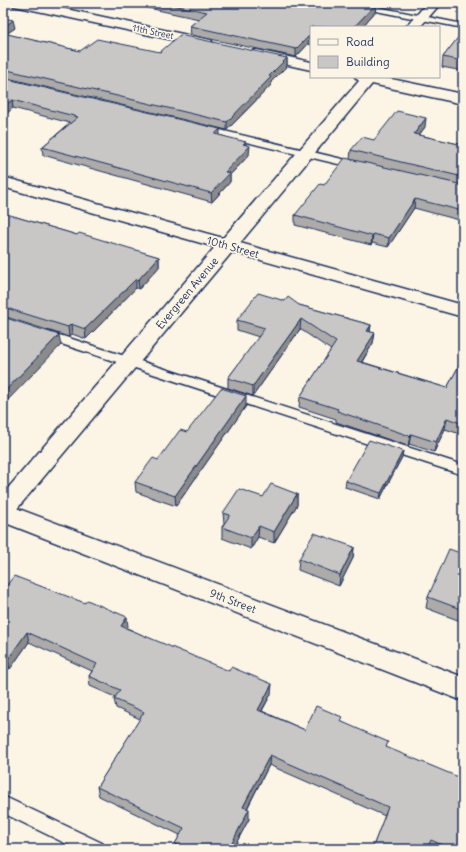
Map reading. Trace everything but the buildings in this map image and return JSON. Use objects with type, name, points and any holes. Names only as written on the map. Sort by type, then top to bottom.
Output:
[{"type":"street","name":"11th Street","points":[[19,3],[219,46]]},
{"type":"street","points":[[417,22],[434,3]]},
{"type":"street","points":[[242,51],[310,66]]},
{"type":"street","points":[[367,78],[463,99]]},
{"type":"street","name":"Evergreen Avenue","points":[[3,511],[306,153],[367,78]]},
{"type":"street","name":"10th Street","points":[[3,182],[463,311]]},
{"type":"street","name":"9th Street","points":[[3,511],[463,689]]},
{"type":"lane","points":[[345,3],[417,22],[463,26]]},
{"type":"lane","points":[[197,128],[366,167]]},
{"type":"lane","points":[[33,330],[463,470]]},
{"type":"lane","points":[[3,804],[96,849]]}]
